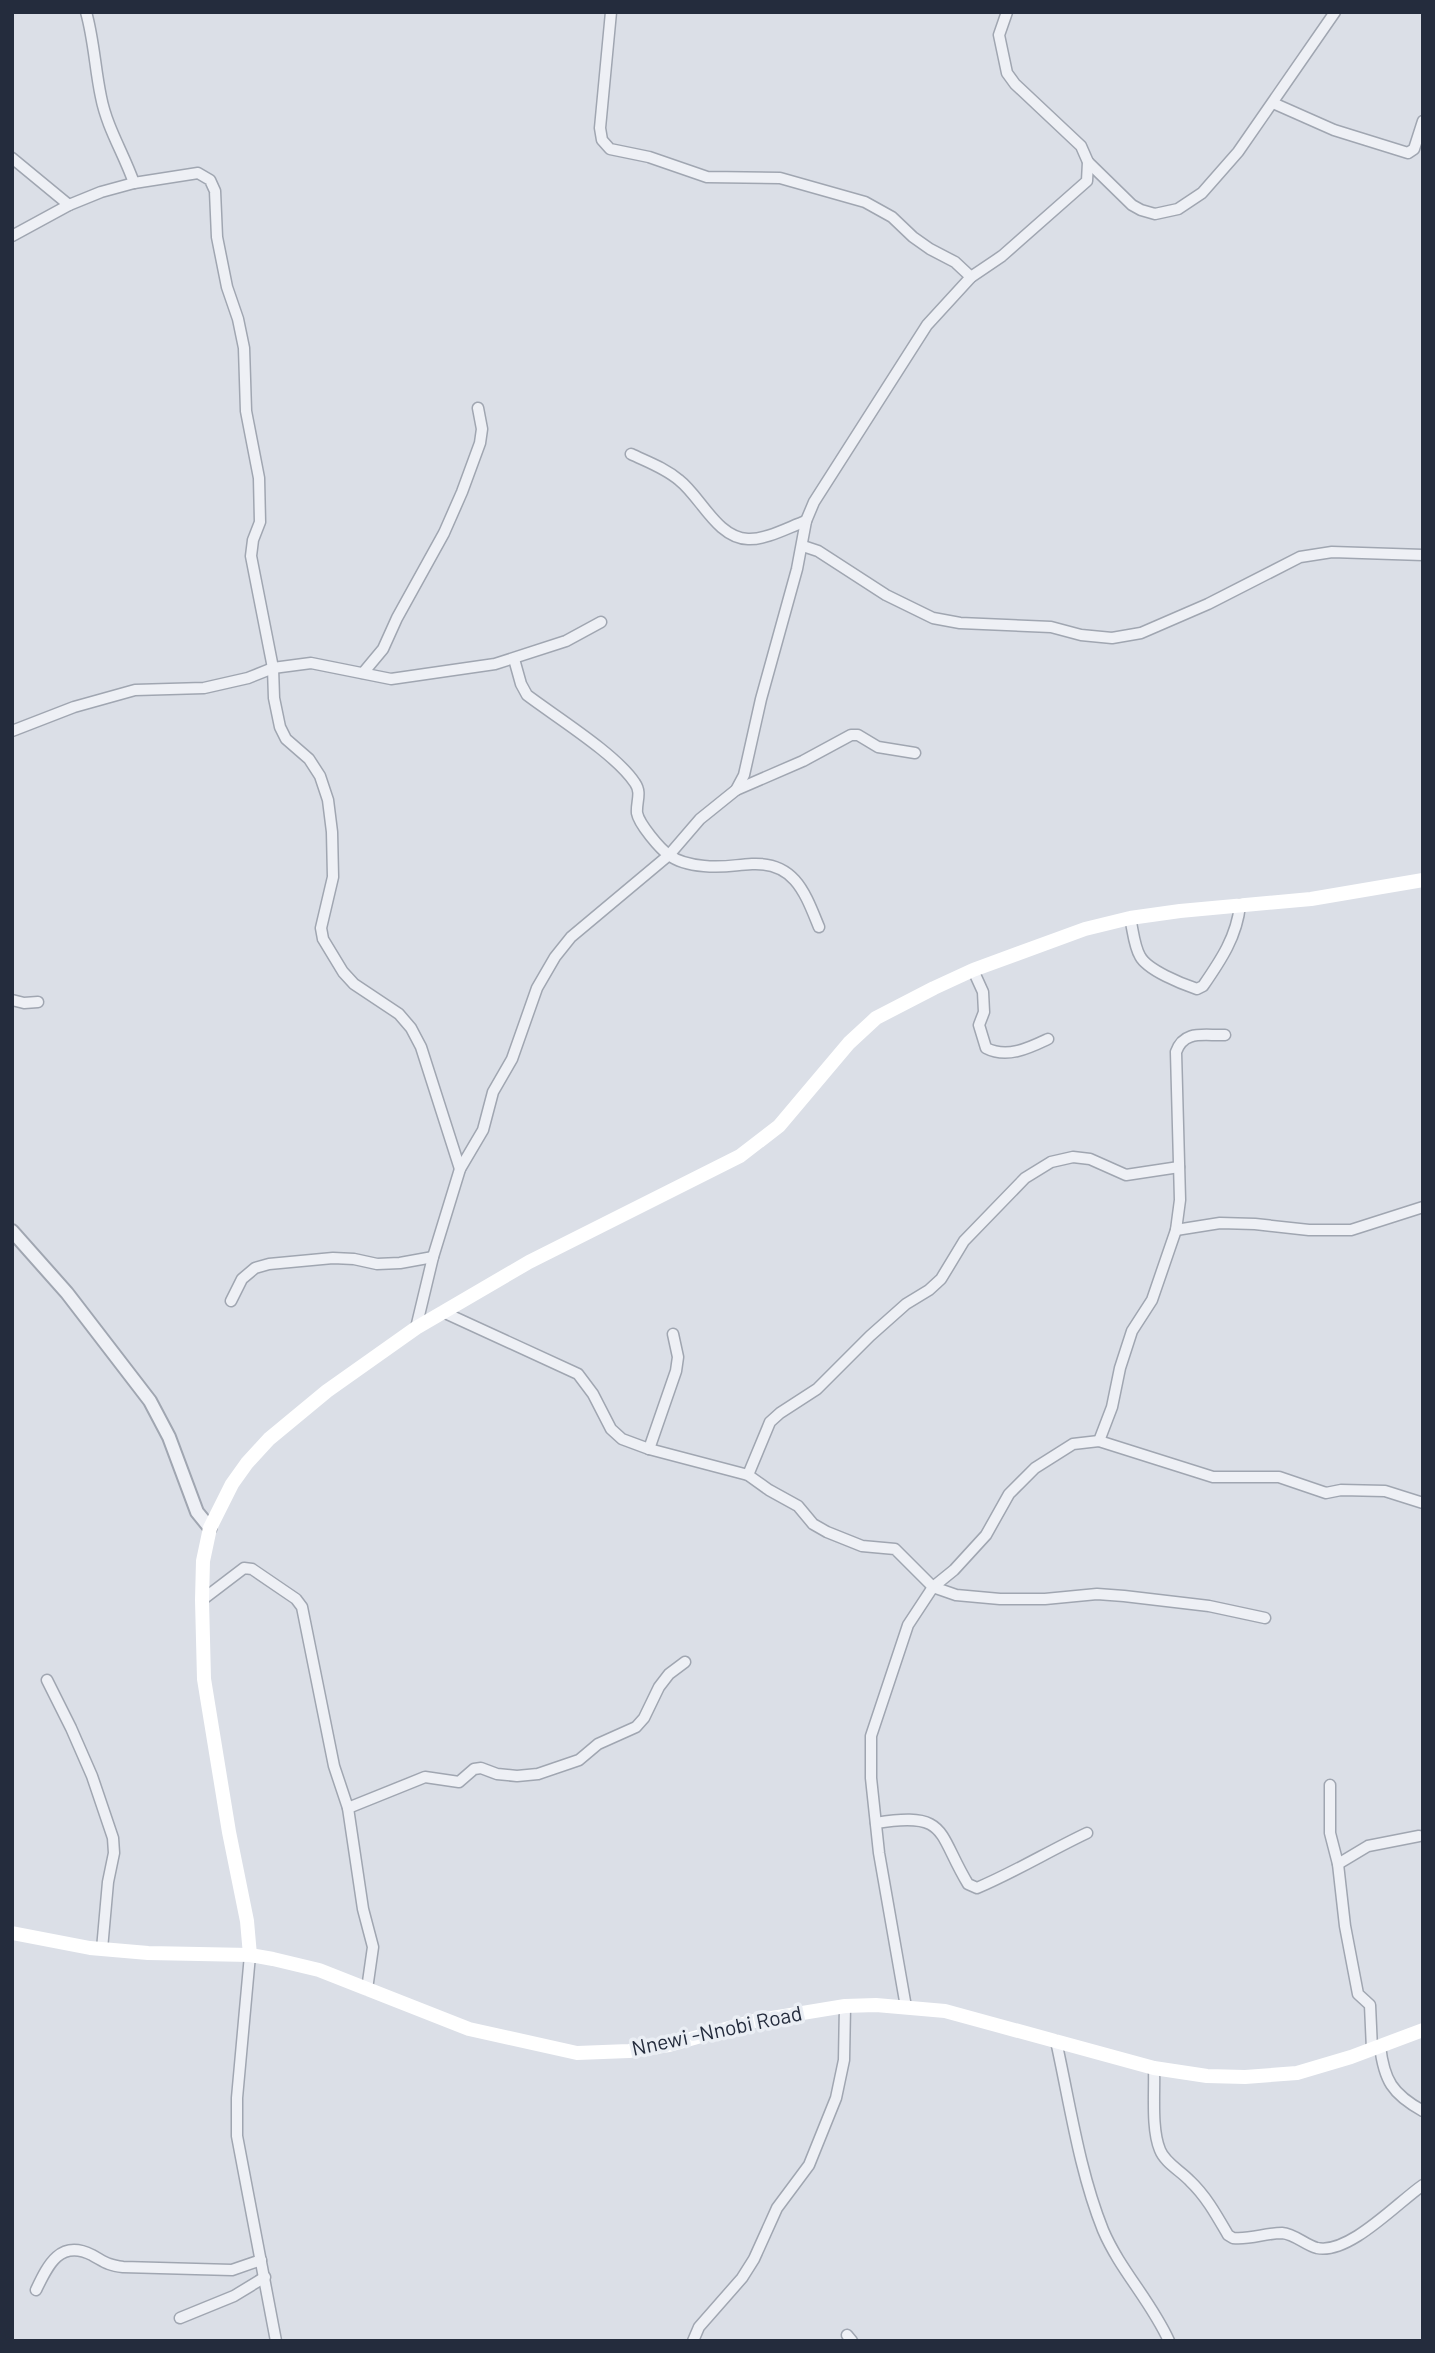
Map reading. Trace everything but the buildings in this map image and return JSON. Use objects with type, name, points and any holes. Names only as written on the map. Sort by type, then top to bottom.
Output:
[{"type":"main road","points":[[250,1955],[247,1921],[229,1832],[204,1678],[203,1561],[210,1528],[240,1474],[269,1439],[327,1391],[416,1328],[528,1262],[740,1156],[779,1126],[849,1043],[876,1018],[973,970],[1085,929],[1130,918],[1311,898],[1423,880]]},
{"type":"main road","name":"Nnewi -Nnobi Road","points":[[12,1933],[102,1949],[148,1953],[250,1955],[319,1970],[469,2029],[577,2053],[629,2051],[669,2045],[754,2021],[845,2006],[906,2007],[944,2011],[1154,2068],[1206,2076],[1245,2077],[1297,2073],[1423,2030]]},
{"type":"street","points":[[86,12],[96,54],[101,97],[109,126],[134,183]]},
{"type":"street","points":[[611,12],[600,128],[604,145],[707,177],[780,178],[865,202],[892,217],[930,249],[955,262],[971,277]]},
{"type":"street","points":[[1007,12],[999,35],[1007,73],[1015,84],[1081,146],[1088,162],[1132,205],[1155,214],[1178,209],[1202,193],[1238,152],[1335,12]]},
{"type":"street","points":[[1273,103],[1334,130],[1408,153],[1414,149],[1423,121]]},
{"type":"street","points":[[12,158],[69,205]]},
{"type":"street","points":[[416,1328],[433,1258],[460,1169],[483,1130],[493,1092],[512,1059],[537,988],[555,957],[571,937],[669,855],[700,819],[736,790],[744,775],[761,699],[803,546],[806,521],[814,502],[927,325],[971,277],[1002,256],[1087,181],[1088,162]]},
{"type":"street","points":[[12,236],[69,205],[134,183],[198,173],[210,180],[215,191],[217,237],[222,264],[244,348],[246,411],[259,478],[261,507],[251,556],[273,668],[274,698],[280,727],[286,739],[309,759],[320,776],[328,800],[333,877],[321,928],[323,939],[343,972],[354,984],[399,1014],[411,1028],[421,1047],[460,1169]]},
{"type":"street","points":[[363,673],[383,649],[462,492],[480,443],[482,429],[478,408]]},
{"type":"street","points":[[631,454],[663,468],[682,482],[715,520],[741,538],[751,539],[806,521]]},
{"type":"street","points":[[803,546],[818,551],[886,595],[933,618],[960,623],[1051,627],[1081,635],[1112,638],[1141,633],[1197,609],[1300,557],[1332,552],[1423,555]]},
{"type":"street","points":[[12,731],[74,707],[135,690],[204,688],[248,678],[273,668],[310,663],[391,679],[411,678],[514,659],[566,641],[601,622]]},
{"type":"street","points":[[514,659],[527,695],[599,749],[636,784],[639,793],[637,815],[641,824],[669,855],[695,865],[727,868],[752,864],[775,866],[793,876],[806,894],[819,927]]},
{"type":"street","points":[[736,790],[803,761],[852,735],[858,735],[878,747],[915,753]]},
{"type":"street","points":[[1130,918],[1142,960],[1150,967],[1197,989],[1203,986],[1229,943],[1238,925],[1240,905]]},
{"type":"street","points":[[973,970],[983,992],[984,1012],[979,1025],[986,1048],[997,1053],[1011,1052],[1027,1049],[1048,1039]]},
{"type":"street","points":[[12,1000],[38,1002]]},
{"type":"street","points":[[1099,1441],[1112,1407],[1119,1368],[1132,1331],[1152,1300],[1175,1230],[1180,1200],[1177,1052],[1180,1042],[1187,1036],[1225,1035]]},
{"type":"street","points":[[748,1475],[770,1422],[817,1389],[906,1304],[941,1279],[964,1241],[1025,1178],[1051,1162],[1073,1157],[1090,1159],[1126,1175],[1179,1167]]},
{"type":"street","points":[[1175,1230],[1220,1223],[1309,1230],[1351,1230],[1423,1207]]},
{"type":"street","points":[[12,1231],[67,1293],[150,1401],[169,1437],[197,1512],[210,1528]]},
{"type":"street","points":[[231,1301],[242,1279],[255,1268],[268,1264],[333,1258],[377,1264],[433,1258]]},
{"type":"street","points":[[443,1312],[579,1374],[611,1429],[622,1439],[649,1449],[748,1475],[798,1506],[813,1524],[827,1532],[862,1546],[895,1549],[933,1587],[956,1595],[1000,1599],[1045,1599],[1097,1594],[1209,1605],[1265,1618]]},
{"type":"street","points":[[649,1449],[676,1371],[678,1357],[673,1334]]},
{"type":"street","points":[[906,2007],[876,1823],[871,1777],[871,1736],[908,1625],[933,1587],[954,1570],[986,1535],[1009,1494],[1035,1468],[1073,1444],[1099,1441],[1213,1477],[1279,1477],[1326,1493],[1341,1490],[1385,1491],[1423,1503]]},
{"type":"street","points":[[202,1600],[244,1568],[252,1569],[296,1599],[302,1607],[334,1766],[348,1808],[363,1909],[373,1947],[368,1989]]},
{"type":"street","points":[[348,1808],[425,1777],[459,1782],[474,1769],[481,1768],[498,1774],[538,1774],[579,1759],[598,1744],[636,1727],[644,1718],[659,1687],[669,1674],[685,1662]]},
{"type":"street","points":[[47,1680],[92,1776],[114,1838],[102,1949]]},
{"type":"street","points":[[1330,1785],[1330,1833],[1338,1864],[1345,1926],[1358,1994],[1370,2005],[1376,2048],[1388,2081],[1395,2092],[1423,2111]]},
{"type":"street","points":[[876,1823],[904,1818],[931,1824],[947,1842],[968,1884],[977,1888],[1025,1867],[1056,1847],[1087,1833]]},
{"type":"street","points":[[1338,1864],[1368,1846],[1419,1836]]},
{"type":"street","points":[[250,1955],[237,2098],[237,2136],[276,2341]]},
{"type":"street","points":[[693,2341],[699,2327],[742,2278],[754,2259],[776,2208],[809,2165],[814,2154],[836,2098],[844,2060],[845,2006]]},
{"type":"street","points":[[1056,2041],[1087,2180],[1104,2231],[1120,2263],[1162,2324],[1169,2341]]},
{"type":"street","points":[[1154,2068],[1156,2131],[1160,2151],[1198,2190],[1228,2235],[1233,2238],[1286,2233],[1316,2248],[1328,2248],[1348,2241],[1372,2227],[1423,2185]]},
{"type":"street","points":[[36,2290],[48,2265],[59,2254],[69,2251],[80,2250],[106,2264],[123,2267],[232,2270],[261,2260]]},
{"type":"street","points":[[180,2318],[234,2296],[265,2277]]}]
